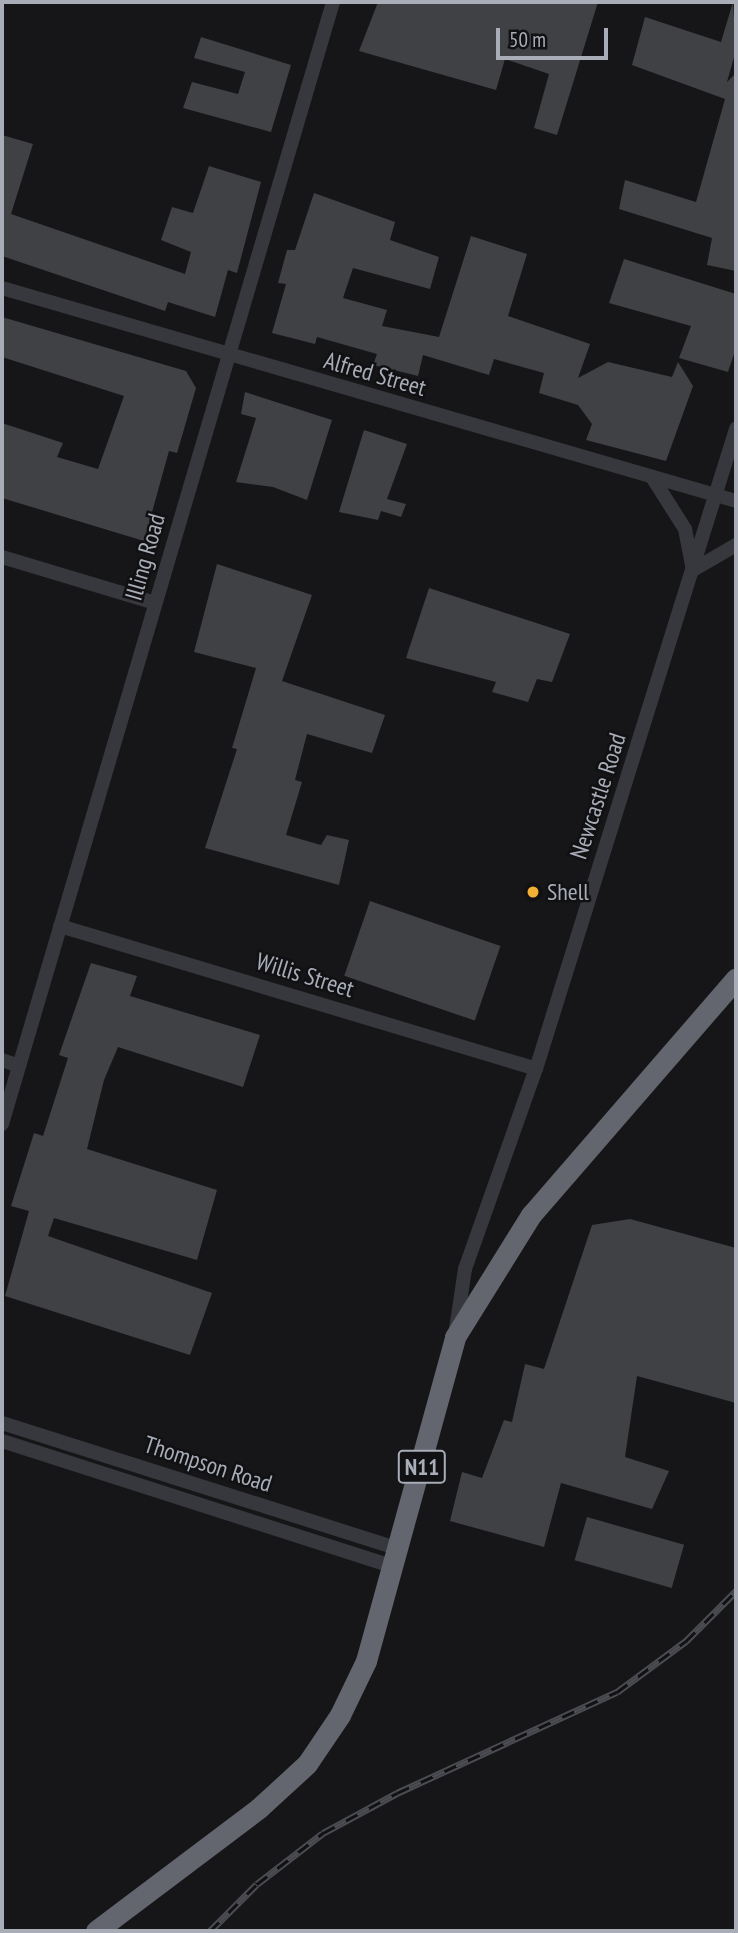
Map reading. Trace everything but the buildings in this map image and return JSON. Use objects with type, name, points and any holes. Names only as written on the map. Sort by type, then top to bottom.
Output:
[{"type":"highway","name":"N11","points":[[96,1931],[260,1808],[307,1764],[340,1715],[366,1661],[398,1558],[455,1337],[531,1215],[736,978]]},
{"type":"street","name":"Illing Road","points":[[2,1124],[333,2]]},
{"type":"street","name":"Alfred Street","points":[[2,288],[736,501]]},
{"type":"street","name":"Newcastle Road","points":[[455,1337],[465,1269],[536,1069],[736,429]]},
{"type":"street","points":[[652,477],[685,530],[693,570],[736,545]]},
{"type":"street","points":[[2,557],[155,603]]},
{"type":"street","name":"Willis Street","points":[[60,926],[536,1069]]},
{"type":"street","points":[[2,1059],[19,1066]]},
{"type":"street","name":"Thompson Road","points":[[2,1423],[398,1558]]},
{"type":"street","name":"Thompson Road","points":[[2,1441],[398,1558]]},
{"type":"railway","points":[[210,1931],[257,1884],[323,1833],[397,1793],[617,1692],[686,1641],[736,1591]]},
{"type":"place","name":"Shell","points":[[533,892]]}]
